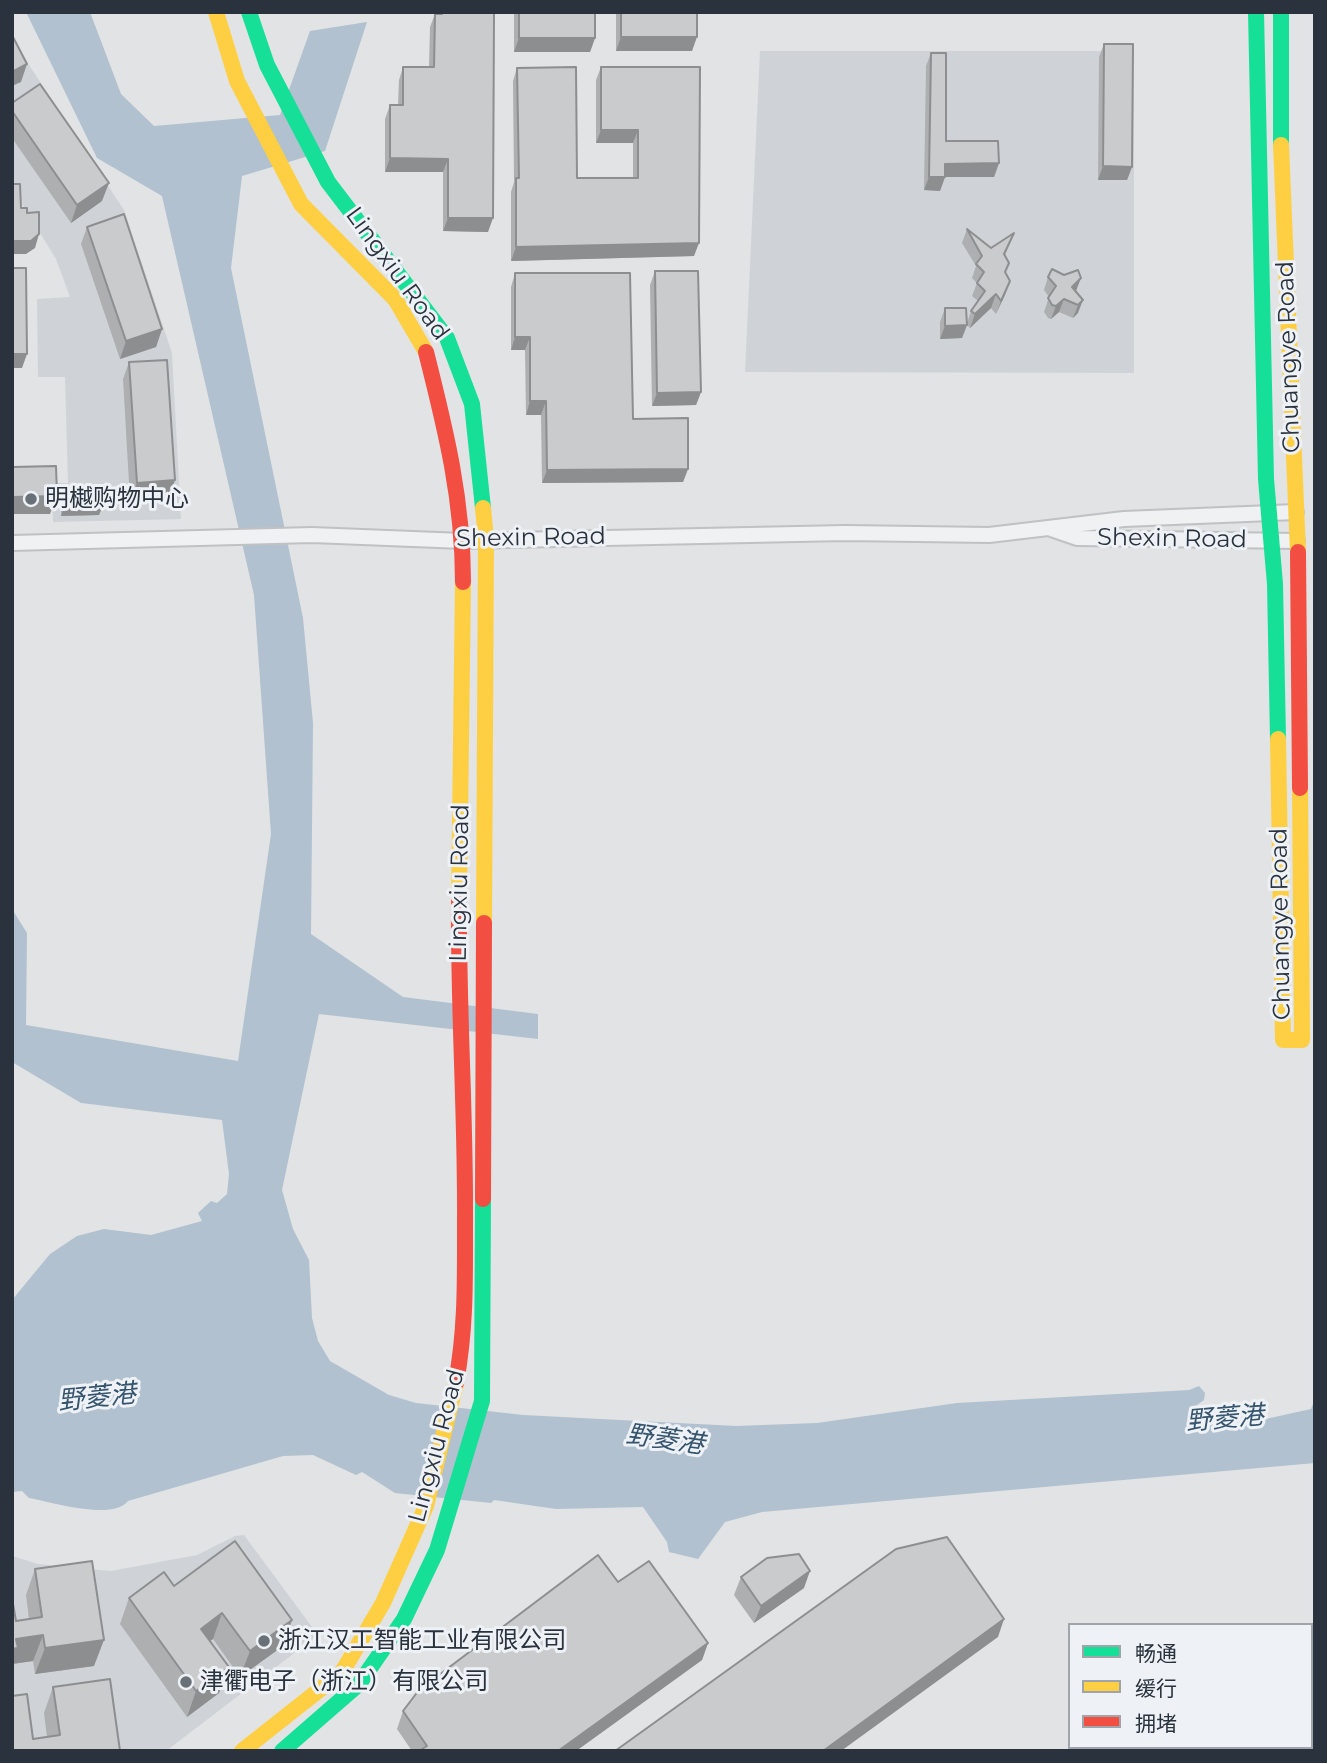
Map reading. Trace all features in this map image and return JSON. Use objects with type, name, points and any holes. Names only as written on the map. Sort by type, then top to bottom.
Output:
[{"type":"street","name":"Lingxiu Road","points":[[216,12],[237,81],[302,204],[395,299],[425,350],[452,452],[463,541],[458,977],[466,1115],[465,1332],[453,1397],[425,1506],[383,1603],[342,1672],[242,1751]]},
{"type":"street","name":"Lingxiu Road","points":[[249,12],[267,65],[328,182],[447,338],[472,404],[486,539],[482,978],[486,1054],[482,1401],[454,1511],[411,1609],[358,1685],[282,1751]]},
{"type":"street","name":"Chuangye Road","points":[[1256,12],[1256,146],[1279,765],[1283,1040],[1302,1040],[1297,541],[1281,158],[1281,12]]},
{"type":"street","name":"Shexin Road","points":[[12,542],[312,535],[463,541],[845,533],[989,535],[1111,520],[1296,512]]},
{"type":"street","name":"Shexin Road","points":[[1049,529],[1077,538],[1297,541]]},
{"type":"shaded area","points":[[12,39],[124,210],[172,353],[181,519],[53,522],[52,483],[68,483],[65,377],[38,377],[37,299],[70,297],[56,259],[12,188]]},
{"type":"shaded area","points":[[760,51],[1134,51],[1134,373],[745,372]]},
{"type":"shaded area","points":[[244,1535],[318,1635],[166,1751],[12,1751],[12,1556],[38,1564],[111,1571],[197,1555],[235,1536]]},
{"type":"water","name":"野菱港","points":[[26,12],[90,12],[121,94],[154,126],[280,115],[310,31],[367,22],[325,151],[242,176],[231,268],[303,618],[313,723],[311,934],[403,997],[538,1014],[538,1039],[319,1014],[282,1190],[293,1229],[309,1260],[312,1318],[318,1341],[330,1361],[389,1395],[416,1403],[523,1415],[736,1426],[817,1423],[957,1403],[1189,1390],[1199,1386],[1205,1393],[1204,1400],[1193,1408],[1197,1420],[1218,1420],[1219,1424],[1252,1422],[1311,1409],[1315,1399],[1315,1463],[762,1512],[725,1522],[698,1559],[669,1552],[667,1542],[643,1507],[556,1509],[494,1500],[491,1503],[395,1493],[362,1472],[356,1475],[313,1455],[283,1456],[128,1501],[109,1510],[66,1506],[29,1498],[22,1491],[12,1492],[12,1300],[50,1254],[77,1236],[104,1229],[151,1235],[202,1221],[198,1213],[211,1201],[217,1203],[227,1194],[229,1174],[222,1120],[81,1103],[12,1062],[12,909],[27,933],[26,1025],[238,1061],[271,834],[254,595],[162,196],[97,158]]},
{"type":"building","points":[[494,12],[493,218],[448,218],[448,159],[390,158],[390,105],[403,105],[403,67],[434,67],[435,14]]},
{"type":"building","points":[[519,12],[595,12],[595,38],[519,38]]},
{"type":"building","points":[[621,12],[697,12],[697,37],[621,37]]},
{"type":"building","points":[[12,35],[27,64],[12,72]]},
{"type":"building","points":[[1104,44],[1133,44],[1132,167],[1103,166]]},
{"type":"building","points":[[931,53],[946,53],[946,141],[998,141],[999,163],[945,164],[945,177],[929,177]]},
{"type":"building","points":[[576,67],[577,178],[638,178],[638,130],[601,130],[601,67],[700,67],[699,243],[516,247],[516,178],[519,178],[517,68]]},
{"type":"building","points":[[40,84],[109,183],[77,205],[12,111],[12,103]]},
{"type":"building","points":[[12,184],[20,184],[21,208],[27,208],[27,213],[39,212],[39,234],[31,241],[12,241]]},
{"type":"building","points":[[124,214],[162,329],[126,341],[87,227]]},
{"type":"building","points":[[967,229],[991,248],[1014,233],[1004,254],[1009,263],[1005,272],[1010,281],[1001,301],[996,294],[975,314],[971,311],[985,291],[977,283],[984,272],[976,264],[982,256]]},
{"type":"building","points":[[12,268],[26,268],[27,354],[12,354]]},
{"type":"building","points":[[1052,269],[1064,275],[1078,270],[1081,278],[1072,287],[1083,300],[1078,305],[1064,299],[1056,306],[1052,305],[1048,298],[1056,286],[1048,277]]},
{"type":"building","points":[[655,271],[698,271],[701,392],[657,393]]},
{"type":"building","points":[[515,273],[630,273],[633,419],[688,418],[688,469],[547,470],[546,401],[530,401],[530,337],[515,337]]},
{"type":"building","points":[[945,308],[966,308],[967,325],[945,326]]},
{"type":"building","points":[[167,360],[175,480],[137,483],[129,362]]},
{"type":"building","points":[[12,445],[13,467],[56,466],[57,496],[12,497]]},
{"type":"building","points":[[102,493],[103,506],[64,507],[64,494]]},
{"type":"building","points":[[947,1537],[1004,1619],[823,1751],[615,1751],[896,1549]]},
{"type":"building","points":[[235,1541],[292,1620],[250,1651],[222,1613],[201,1629],[229,1667],[196,1691],[129,1598],[164,1572],[174,1586]]},
{"type":"building","points":[[799,1554],[810,1571],[761,1606],[741,1577],[767,1558]]},
{"type":"building","points":[[598,1555],[618,1582],[649,1561],[708,1643],[558,1751],[419,1751],[427,1746],[403,1711],[419,1690]]},
{"type":"building","points":[[92,1561],[104,1640],[45,1648],[43,1635],[16,1639],[18,1648],[12,1649],[12,1598],[16,1621],[42,1617],[35,1569]]},
{"type":"building","points":[[110,1679],[120,1751],[12,1751],[12,1696],[27,1694],[33,1739],[60,1735],[53,1687]]},
{"type":"traffic: fast","points":[[249,12],[267,65],[328,182],[447,338],[472,404],[483,508]]},
{"type":"traffic: fast","points":[[1256,12],[1266,479],[1275,584],[1278,739]]},
{"type":"traffic: fast","points":[[1281,12],[1281,145]]},
{"type":"traffic: fast","points":[[282,1751],[359,1684],[404,1619],[437,1550],[482,1401],[483,1199]]},
{"type":"traffic: slow","points":[[216,12],[237,81],[301,204],[395,299],[426,352]]},
{"type":"traffic: slow","points":[[1281,145],[1298,552]]},
{"type":"traffic: slow","points":[[483,508],[486,539],[484,923]]},
{"type":"traffic: slow","points":[[459,901],[463,582]]},
{"type":"traffic: slow","points":[[1278,739],[1283,1040],[1302,1040],[1300,788]]},
{"type":"traffic: slow","points":[[242,1751],[342,1672],[383,1603],[426,1506],[456,1383]]},
{"type":"traffic: jam","points":[[426,352],[457,494],[463,582]]},
{"type":"traffic: jam","points":[[1298,552],[1300,788]]},
{"type":"traffic: jam","points":[[456,1383],[463,1323],[465,1265],[459,901]]},
{"type":"traffic: jam","points":[[483,1199],[484,923]]},
{"type":"place","name":"明樾购物中心","points":[[31,499]]},
{"type":"place","name":"浙江汉工智能工业有限公司","points":[[264,1641]]},
{"type":"place","name":"津衢电子（浙江）有限公司","points":[[186,1682]]}]
